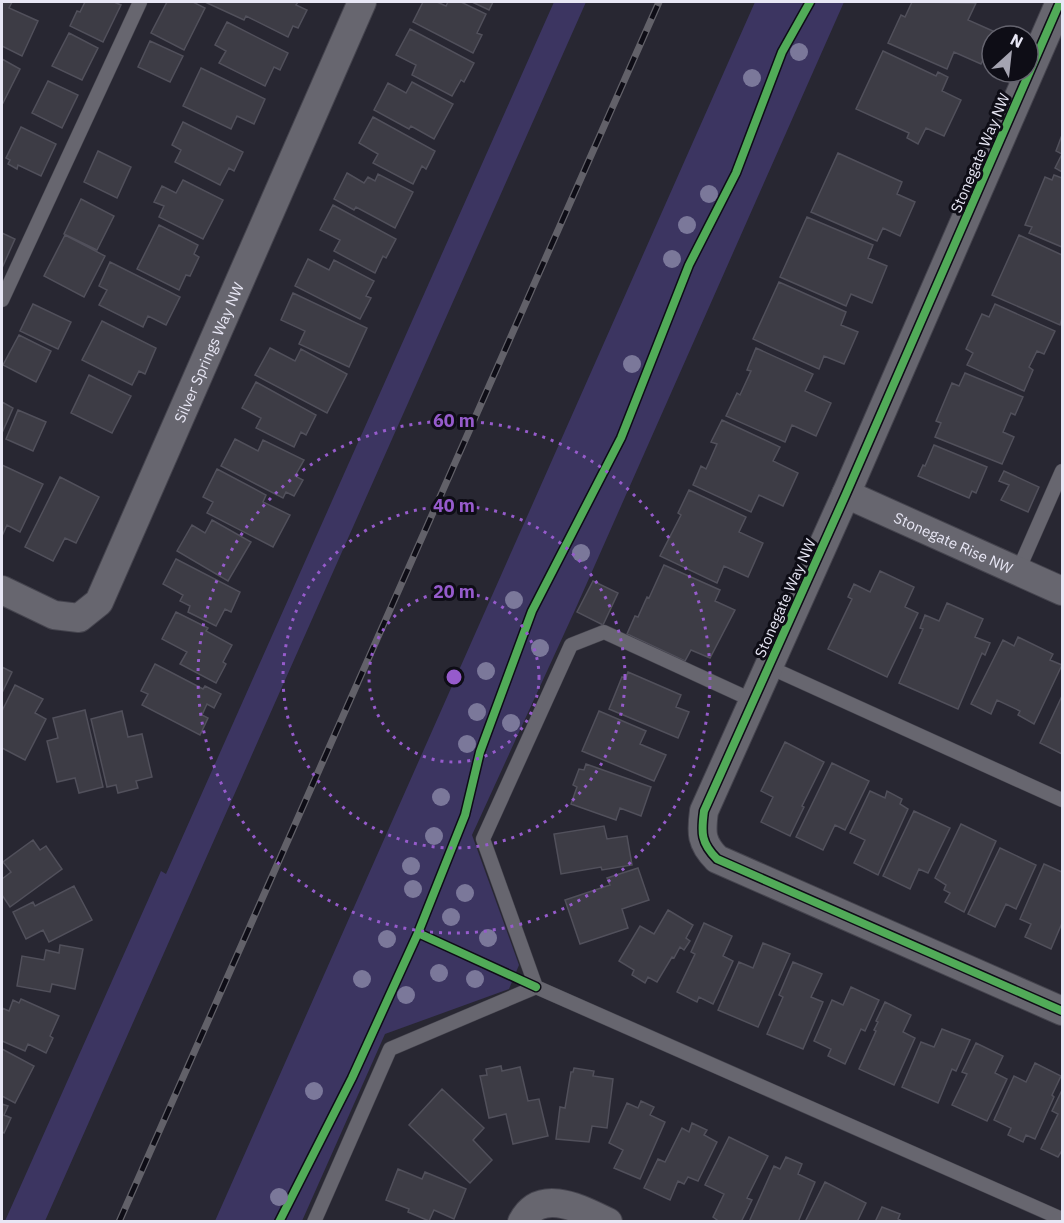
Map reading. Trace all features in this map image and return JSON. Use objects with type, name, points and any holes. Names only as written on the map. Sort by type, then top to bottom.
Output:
[{"type":"street","name":"Silver Springs Way NW","points":[[2,590],[54,615],[79,618],[99,603],[362,2]]},
{"type":"street","name":"Stonegate Way NW","points":[[1060,2],[846,494],[704,811],[701,830],[706,848],[717,859],[1062,1011]]},
{"type":"street","name":"Stonegate Rise NW","points":[[846,494],[1062,591]]},
{"type":"street","points":[[522,1221],[526,1214],[540,1205],[556,1201],[608,1221]]},
{"type":"lane","points":[[2,300],[140,2]]},
{"type":"lane","points":[[1018,571],[1062,471]]},
{"type":"lane","points":[[754,700],[604,632],[571,645],[483,839],[536,987],[1062,1219]]},
{"type":"lane","points":[[769,667],[1062,800]]},
{"type":"lane","points":[[314,1221],[390,1049],[536,987]]},
{"type":"shaded area","points":[[554,2],[586,2],[45,1221],[5,1221],[161,871],[166,874]]},
{"type":"shaded area","points":[[755,2],[844,2],[575,610],[472,835],[519,965],[509,989],[385,1034],[302,1221],[215,1221]]},
{"type":"building","points":[[2,2],[12,2],[9,8],[38,21],[22,56],[2,46]]},
{"type":"building","points":[[85,2],[114,2],[121,5],[103,42],[70,26],[77,11],[80,12]]},
{"type":"building","points":[[167,2],[193,2],[205,8],[184,50],[151,33]]},
{"type":"building","points":[[205,2],[298,2],[296,5],[307,10],[298,28],[293,26],[288,37],[246,16],[244,20]]},
{"type":"building","points":[[423,2],[437,2],[446,6],[448,2],[461,2],[486,14],[477,33],[482,35],[473,53],[413,22]]},
{"type":"building","points":[[472,2],[493,2],[489,10]]},
{"type":"building","points":[[912,2],[976,3],[968,20],[980,25],[980,64],[954,52],[947,69],[888,43],[901,15],[905,17]]},
{"type":"building","points":[[227,22],[288,53],[280,70],[274,67],[265,86],[219,63],[226,51],[215,45]]},
{"type":"building","points":[[410,29],[474,63],[464,82],[461,80],[452,96],[412,75],[416,65],[396,55]]},
{"type":"building","points":[[69,33],[98,48],[82,80],[52,66]]},
{"type":"building","points":[[150,41],[183,56],[170,82],[138,67]]},
{"type":"building","points":[[883,51],[936,76],[938,72],[948,77],[942,91],[961,100],[944,136],[926,128],[918,144],[907,138],[909,133],[856,109]]},
{"type":"building","points":[[2,59],[20,69],[3,103],[2,102]]},
{"type":"building","points":[[201,68],[265,99],[254,124],[237,116],[231,129],[183,106]]},
{"type":"building","points":[[48,81],[78,95],[62,128],[32,113]]},
{"type":"building","points":[[412,82],[453,104],[434,139],[411,126],[409,129],[374,110],[388,83],[406,93]]},
{"type":"building","points":[[373,117],[435,151],[426,169],[422,166],[413,184],[373,163],[378,154],[359,143]]},
{"type":"building","points":[[183,122],[243,152],[234,171],[229,168],[220,185],[175,162],[181,150],[172,145]]},
{"type":"building","points":[[21,127],[56,144],[41,176],[18,165],[17,169],[8,164],[10,160],[6,158]]},
{"type":"building","points":[[1062,135],[1062,154],[1056,151]]},
{"type":"building","points":[[98,151],[131,167],[117,198],[84,182]]},
{"type":"building","points":[[838,153],[902,182],[897,194],[915,202],[900,236],[883,228],[877,241],[811,212]]},
{"type":"building","points":[[1062,154],[1062,172],[1055,168]]},
{"type":"building","points":[[347,173],[364,183],[368,177],[375,181],[378,174],[413,192],[395,228],[356,207],[354,210],[334,199]]},
{"type":"building","points":[[1054,175],[1062,178],[1062,247],[1029,233],[1032,227],[1025,225],[1045,177],[1052,180]]},
{"type":"building","points":[[183,180],[223,200],[203,239],[159,217],[164,206],[154,202],[162,186],[176,193]]},
{"type":"building","points":[[81,199],[114,216],[97,250],[64,234]]},
{"type":"building","points":[[333,205],[396,239],[386,258],[383,256],[375,273],[334,251],[340,240],[320,230]]},
{"type":"building","points":[[807,217],[873,245],[868,258],[887,266],[872,303],[851,294],[846,306],[780,277]]},
{"type":"building","points":[[159,225],[198,245],[194,254],[199,257],[190,276],[186,275],[179,290],[137,269]]},
{"type":"building","points":[[2,233],[15,239],[2,268]]},
{"type":"building","points":[[65,235],[105,256],[84,297],[44,276]]},
{"type":"building","points":[[1019,235],[1062,255],[1060,325],[992,295]]},
{"type":"building","points":[[308,259],[329,270],[334,260],[374,281],[366,296],[371,298],[360,319],[295,286]]},
{"type":"building","points":[[110,262],[180,297],[166,325],[148,316],[143,327],[99,305],[107,290],[99,286]]},
{"type":"building","points":[[779,282],[846,312],[841,325],[858,332],[844,364],[824,356],[819,369],[753,339]]},
{"type":"building","points":[[293,293],[367,328],[349,367],[299,344],[305,331],[281,320]]},
{"type":"building","points":[[33,304],[71,322],[58,349],[20,331]]},
{"type":"building","points":[[995,304],[1055,331],[1044,354],[1037,351],[1029,367],[1033,370],[1024,391],[967,365],[973,353],[966,349],[982,314],[989,317]]},
{"type":"building","points":[[102,321],[156,348],[145,374],[139,371],[132,385],[82,360]]},
{"type":"building","points":[[19,335],[51,351],[36,382],[3,365]]},
{"type":"building","points":[[270,348],[295,361],[301,349],[347,374],[327,413],[255,375]]},
{"type":"building","points":[[756,348],[813,374],[805,391],[831,403],[816,436],[792,425],[785,442],[726,416],[737,393],[740,395],[751,371],[747,370]]},
{"type":"building","points":[[965,373],[1023,397],[1015,415],[1011,413],[1003,432],[1014,437],[1002,464],[935,437],[941,423],[936,421],[952,383],[959,386]]},
{"type":"building","points":[[89,375],[131,396],[112,433],[71,413]]},
{"type":"building","points":[[256,382],[316,415],[306,435],[301,432],[294,447],[256,428],[261,418],[242,408]]},
{"type":"building","points":[[2,402],[13,408],[2,433]]},
{"type":"building","points":[[18,410],[46,422],[33,451],[6,439]]},
{"type":"building","points":[[722,420],[780,447],[773,461],[798,473],[783,506],[759,495],[751,512],[693,485],[701,466],[706,469],[717,444],[711,442]]},
{"type":"building","points":[[235,439],[258,451],[263,440],[304,460],[295,476],[303,480],[294,496],[286,492],[283,498],[221,466]]},
{"type":"building","points":[[934,445],[987,467],[976,493],[972,491],[969,498],[918,476]]},
{"type":"building","points":[[2,465],[43,484],[20,532],[7,525],[2,536]]},
{"type":"building","points":[[217,469],[266,495],[263,502],[290,515],[273,547],[207,513],[213,502],[203,497]]},
{"type":"building","points":[[1004,471],[1039,487],[1028,512],[1001,500],[1009,485],[999,481]]},
{"type":"building","points":[[60,477],[99,497],[76,543],[65,538],[53,561],[25,547]]},
{"type":"building","points":[[689,490],[746,517],[739,532],[763,543],[748,577],[724,566],[717,583],[660,556],[681,515],[678,513]]},
{"type":"building","points":[[212,520],[251,542],[228,581],[177,551],[192,525],[205,533]]},
{"type":"building","points":[[176,559],[240,592],[231,612],[225,609],[216,626],[188,612],[190,606],[180,601],[183,595],[163,584]]},
{"type":"building","points":[[664,565],[720,590],[715,601],[735,610],[710,658],[691,650],[685,661],[627,634],[635,616],[638,617],[647,597],[649,598]]},
{"type":"building","points":[[880,571],[914,587],[905,607],[918,613],[887,677],[828,649],[852,599],[848,597],[854,584],[870,592]]},
{"type":"building","points":[[593,581],[618,593],[603,625],[577,612]]},
{"type":"building","points":[[947,603],[983,619],[975,637],[990,643],[985,655],[982,653],[958,709],[899,683],[923,629],[920,628],[925,615],[939,621]]},
{"type":"building","points":[[176,612],[208,628],[206,631],[232,645],[223,662],[226,664],[216,683],[180,664],[187,652],[162,639]]},
{"type":"building","points":[[1018,637],[1053,654],[1050,660],[1062,665],[1034,724],[1018,715],[1020,711],[997,700],[991,714],[971,704],[1003,640],[1014,646]]},
{"type":"building","points":[[155,664],[203,689],[205,686],[221,694],[214,708],[207,704],[202,715],[208,718],[200,735],[142,705],[148,694],[141,691]]},
{"type":"building","points":[[2,667],[12,672],[2,693]]},
{"type":"building","points":[[628,672],[681,695],[676,707],[689,712],[678,738],[609,709],[622,677],[626,678]]},
{"type":"building","points":[[15,685],[43,699],[35,713],[46,719],[25,760],[2,748],[2,711]]},
{"type":"building","points":[[1062,696],[1062,754],[1040,743]]},
{"type":"building","points":[[85,710],[103,787],[79,793],[75,778],[57,782],[47,741],[58,738],[53,718]]},
{"type":"building","points":[[122,711],[128,737],[142,734],[152,777],[136,781],[138,788],[118,793],[116,785],[107,787],[91,719]]},
{"type":"building","points":[[599,711],[646,731],[640,744],[666,755],[654,781],[582,751]]},
{"type":"building","points":[[785,742],[824,762],[790,836],[761,822],[773,797],[761,791]]},
{"type":"building","points":[[832,763],[869,781],[845,830],[835,825],[823,850],[796,837]]},
{"type":"building","points":[[586,764],[651,787],[641,816],[620,808],[616,820],[571,804],[577,787],[573,785],[579,769],[584,770]]},
{"type":"building","points":[[870,791],[885,798],[887,791],[902,799],[900,804],[908,809],[878,875],[854,863],[865,840],[850,833]]},
{"type":"building","points":[[914,811],[950,828],[928,873],[919,869],[910,889],[883,876]]},
{"type":"building","points":[[961,824],[996,841],[964,912],[945,902],[950,893],[944,890],[946,885],[935,878]]},
{"type":"building","points":[[604,826],[607,839],[627,836],[632,865],[602,870],[601,867],[561,874],[554,834]]},
{"type":"building","points":[[33,840],[40,850],[46,846],[62,869],[10,907],[2,895],[2,879],[11,872],[3,862]]},
{"type":"building","points":[[1000,848],[1036,865],[1016,909],[1006,904],[995,927],[968,914]]},
{"type":"building","points":[[1044,864],[1062,872],[1062,923],[1051,949],[1025,937],[1031,924],[1020,919]]},
{"type":"building","points":[[638,868],[649,900],[622,909],[628,928],[580,944],[565,900],[610,885],[607,878]]},
{"type":"building","points":[[74,886],[92,920],[49,942],[43,930],[26,939],[13,912],[33,902],[35,906]]},
{"type":"building","points":[[668,910],[693,925],[686,938],[690,941],[684,950],[680,947],[657,982],[648,977],[645,983],[632,975],[634,970],[619,961],[640,926],[654,934]]},
{"type":"building","points":[[704,923],[732,936],[723,956],[733,961],[713,1004],[699,997],[697,1002],[677,992],[695,954],[691,952]]},
{"type":"building","points":[[763,943],[790,954],[758,1027],[718,1010],[739,962],[753,968]]},
{"type":"building","points":[[60,945],[83,949],[75,989],[52,984],[50,992],[17,986],[22,956],[44,960],[46,950],[59,953]]},
{"type":"building","points":[[793,962],[822,974],[811,997],[823,1002],[803,1049],[767,1034],[783,997],[779,995]]},
{"type":"building","points":[[851,987],[879,1000],[865,1031],[861,1029],[845,1064],[828,1056],[831,1049],[814,1041],[832,1000],[843,1005]]},
{"type":"building","points":[[21,999],[59,1016],[50,1036],[53,1038],[46,1053],[28,1044],[25,1051],[2,1041],[2,1008],[9,1011],[13,1000],[19,1003]]},
{"type":"building","points":[[885,1002],[911,1015],[903,1032],[915,1038],[894,1085],[859,1069],[876,1031],[874,1030],[878,1022],[876,1021]]},
{"type":"building","points":[[942,1029],[970,1040],[956,1071],[952,1069],[938,1103],[902,1087],[921,1042],[934,1047]]},
{"type":"building","points":[[976,1043],[1003,1056],[995,1073],[1007,1079],[987,1121],[952,1105],[967,1074],[962,1072]]},
{"type":"building","points":[[2,1049],[34,1066],[15,1103],[2,1096]]},
{"type":"building","points":[[1035,1063],[1061,1076],[1035,1139],[1026,1135],[1023,1142],[1008,1135],[1011,1128],[994,1120],[1014,1076],[1026,1082]]},
{"type":"building","points":[[501,1066],[502,1071],[520,1067],[528,1101],[539,1099],[548,1136],[513,1144],[506,1114],[489,1118],[480,1076],[487,1075],[486,1069]]},
{"type":"building","points":[[574,1068],[594,1071],[593,1076],[613,1079],[607,1128],[592,1126],[589,1142],[556,1139],[560,1107],[565,1108],[571,1072]]},
{"type":"building","points":[[442,1089],[484,1128],[473,1140],[492,1160],[470,1183],[409,1125]]},
{"type":"building","points":[[1062,1090],[1062,1153],[1058,1157],[1041,1149],[1058,1114],[1052,1111]]},
{"type":"building","points":[[641,1101],[654,1107],[650,1115],[665,1122],[640,1179],[614,1168],[623,1150],[609,1143],[627,1103],[638,1108]]},
{"type":"building","points":[[2,1104],[8,1106],[4,1115],[11,1118],[4,1133],[2,1132]]},
{"type":"building","points":[[692,1123],[707,1130],[704,1135],[717,1142],[698,1181],[688,1177],[684,1184],[678,1181],[670,1200],[644,1188],[658,1159],[665,1162],[682,1128],[689,1132]]},
{"type":"building","points":[[729,1137],[768,1156],[747,1198],[752,1200],[741,1222],[720,1222],[713,1217],[724,1194],[705,1185]]},
{"type":"building","points":[[786,1157],[802,1164],[798,1174],[815,1182],[798,1222],[749,1222],[774,1166],[780,1169]]},
{"type":"building","points":[[398,1169],[422,1179],[425,1172],[466,1189],[454,1219],[434,1210],[429,1221],[408,1212],[409,1209],[386,1200]]},
{"type":"building","points":[[825,1182],[866,1203],[857,1222],[805,1222]]},
{"type":"building","points":[[882,1207],[900,1214],[898,1219],[904,1222],[875,1222]]},
{"type":"railway","points":[[119,1222],[659,2]]},
{"type":"cycle path","points":[[279,1222],[352,1078],[418,933],[465,815],[480,752],[532,611],[621,438],[689,265],[736,173],[782,52],[810,2]]},
{"type":"cycle path","points":[[1060,2],[846,494],[704,811],[703,837],[717,859],[1062,1011]]},
{"type":"cycle path","points":[[418,933],[536,987]]}]
